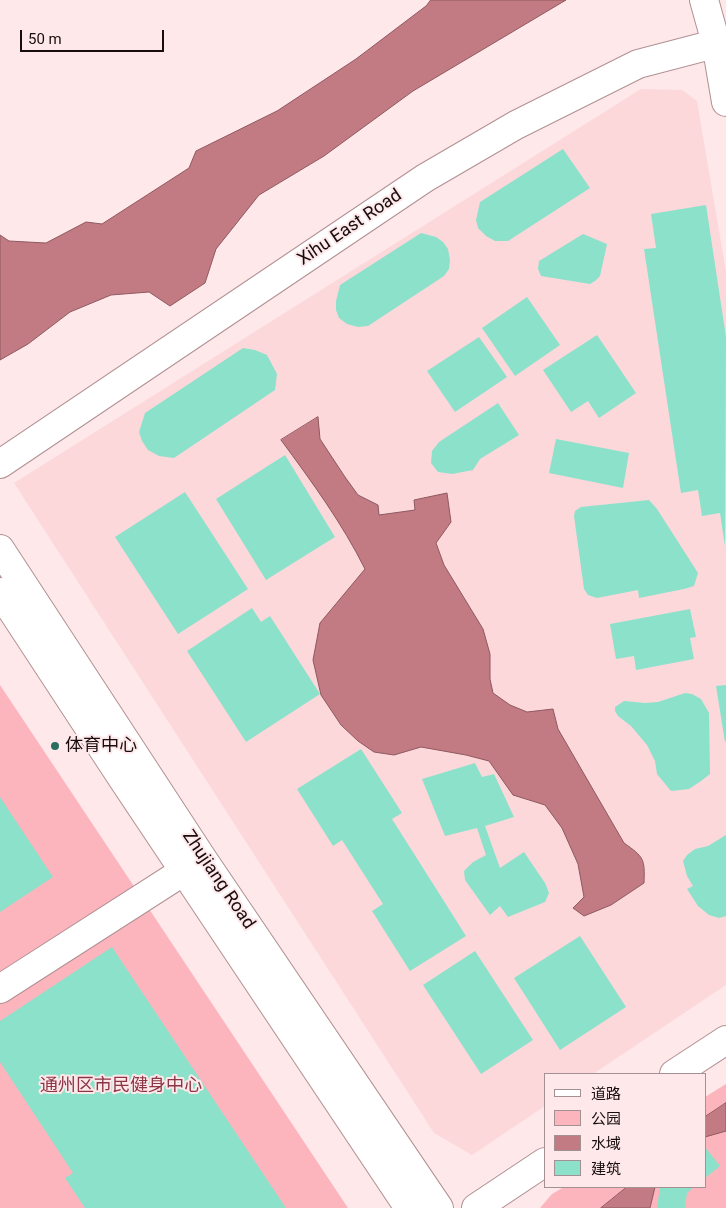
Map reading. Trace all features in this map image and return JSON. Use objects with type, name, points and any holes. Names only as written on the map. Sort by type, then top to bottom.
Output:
[{"type":"street","points":[[704,0],[721,42],[726,102]]},
{"type":"street","name":"Xihu East Road","points":[[0,464],[433,173],[516,125],[638,64],[721,42]]},
{"type":"street","name":"Zhujiang Road","points":[[0,550],[150,780],[439,1208]]},
{"type":"street","name":"Zhujiang Road","points":[[0,592],[409,1208]]},
{"type":"street","points":[[0,989],[184,871]]},
{"type":"street","points":[[676,1073],[726,1040]]},
{"type":"street","points":[[476,1208],[544,1163]]},
{"type":"shaded area","points":[[641,89],[682,90],[697,101],[726,272],[726,985],[594,1073],[544,1073],[544,1107],[472,1155],[434,1133],[14,483]]},
{"type":"green space","name":"通州区市民健身中心","points":[[0,685],[348,1208],[0,1208]]},
{"type":"green space","points":[[726,1084],[726,1208],[540,1208],[552,1194],[562,1188],[706,1188],[706,1096]]},
{"type":"water","points":[[431,0],[566,0],[413,91],[324,156],[259,195],[216,249],[205,283],[170,306],[149,292],[111,295],[70,312],[28,344],[0,360],[0,235],[9,241],[46,243],[86,222],[102,224],[189,168],[196,151],[277,111],[356,59],[426,6]]},
{"type":"water","points":[[318,417],[320,439],[358,495],[378,505],[379,515],[415,510],[414,500],[447,493],[451,522],[436,543],[444,565],[483,629],[490,654],[490,679],[493,693],[510,705],[527,712],[553,709],[558,729],[624,843],[642,859],[644,883],[611,905],[584,916],[573,908],[584,897],[578,864],[562,828],[545,805],[513,795],[489,761],[421,747],[394,755],[374,752],[358,741],[341,725],[321,695],[313,660],[320,623],[365,569],[336,519],[281,440]]},
{"type":"water","points":[[726,1103],[726,1131],[706,1137],[706,1116]]},
{"type":"water","points":[[626,1188],[655,1188],[650,1208],[601,1208]]},
{"type":"building","points":[[563,149],[590,188],[508,241],[495,241],[486,236],[478,228],[476,220],[480,202]]},
{"type":"building","points":[[706,205],[726,337],[725,546],[720,513],[702,516],[698,490],[681,493],[644,249],[656,248],[651,214]]},
{"type":"building","points":[[421,233],[436,237],[448,249],[449,269],[444,276],[368,326],[358,327],[347,324],[339,318],[336,310],[336,301],[340,285]]},
{"type":"building","points":[[583,234],[607,244],[600,276],[595,281],[590,284],[541,276],[538,269],[539,261]]},
{"type":"building","points":[[527,297],[560,345],[515,376],[482,328]]},
{"type":"building","points":[[597,335],[636,393],[599,418],[588,401],[571,412],[543,370]]},
{"type":"building","points":[[479,337],[507,377],[455,412],[427,371]]},
{"type":"building","points":[[243,348],[267,355],[277,374],[275,390],[174,458],[159,456],[148,450],[139,432],[145,413]]},
{"type":"building","points":[[498,403],[519,435],[480,459],[473,470],[452,474],[438,472],[431,463],[432,451],[439,442]]},
{"type":"building","points":[[556,439],[629,453],[623,488],[549,473]]},
{"type":"building","points":[[285,455],[335,537],[266,580],[216,499]]},
{"type":"building","points":[[185,492],[248,589],[178,634],[115,537]]},
{"type":"building","points":[[649,500],[657,509],[698,573],[694,586],[639,598],[638,590],[597,598],[588,595],[584,589],[574,516],[575,511],[581,507]]},
{"type":"building","points":[[252,608],[261,622],[270,616],[320,694],[246,742],[187,651]]},
{"type":"building","points":[[690,609],[696,637],[690,638],[694,659],[636,670],[634,656],[616,659],[610,624]]},
{"type":"building","points":[[726,685],[726,741],[725,742],[716,686]]},
{"type":"building","points":[[685,693],[692,694],[701,699],[709,713],[710,774],[689,789],[671,791],[657,774],[655,761],[647,745],[631,726],[618,716],[615,707],[624,701],[658,702]]},
{"type":"building","points":[[361,749],[402,813],[392,819],[466,936],[410,971],[372,911],[383,904],[342,840],[333,846],[297,789]]},
{"type":"building","points":[[475,763],[482,777],[494,774],[514,817],[485,826],[500,868],[524,852],[545,883],[549,893],[545,902],[508,917],[500,906],[490,915],[465,880],[464,871],[473,862],[486,855],[477,828],[445,836],[422,779]]},
{"type":"building","points":[[0,797],[53,877],[0,912]]},
{"type":"building","points":[[726,835],[726,916],[719,918],[709,915],[698,906],[687,889],[693,886],[687,876],[683,861],[695,849],[708,846]]},
{"type":"building","points":[[580,936],[626,1007],[560,1050],[514,978]]},
{"type":"building","points":[[112,947],[286,1208],[85,1208],[65,1178],[73,1173],[0,1062],[0,1021]]},
{"type":"building","points":[[475,951],[533,1040],[481,1074],[423,985]]},
{"type":"building","points":[[706,1148],[720,1166],[706,1177]]},
{"type":"building","points":[[660,1188],[693,1188],[687,1193],[685,1208],[657,1208]]},
{"type":"place","name":"体育中心","points":[[55,746]]}]
